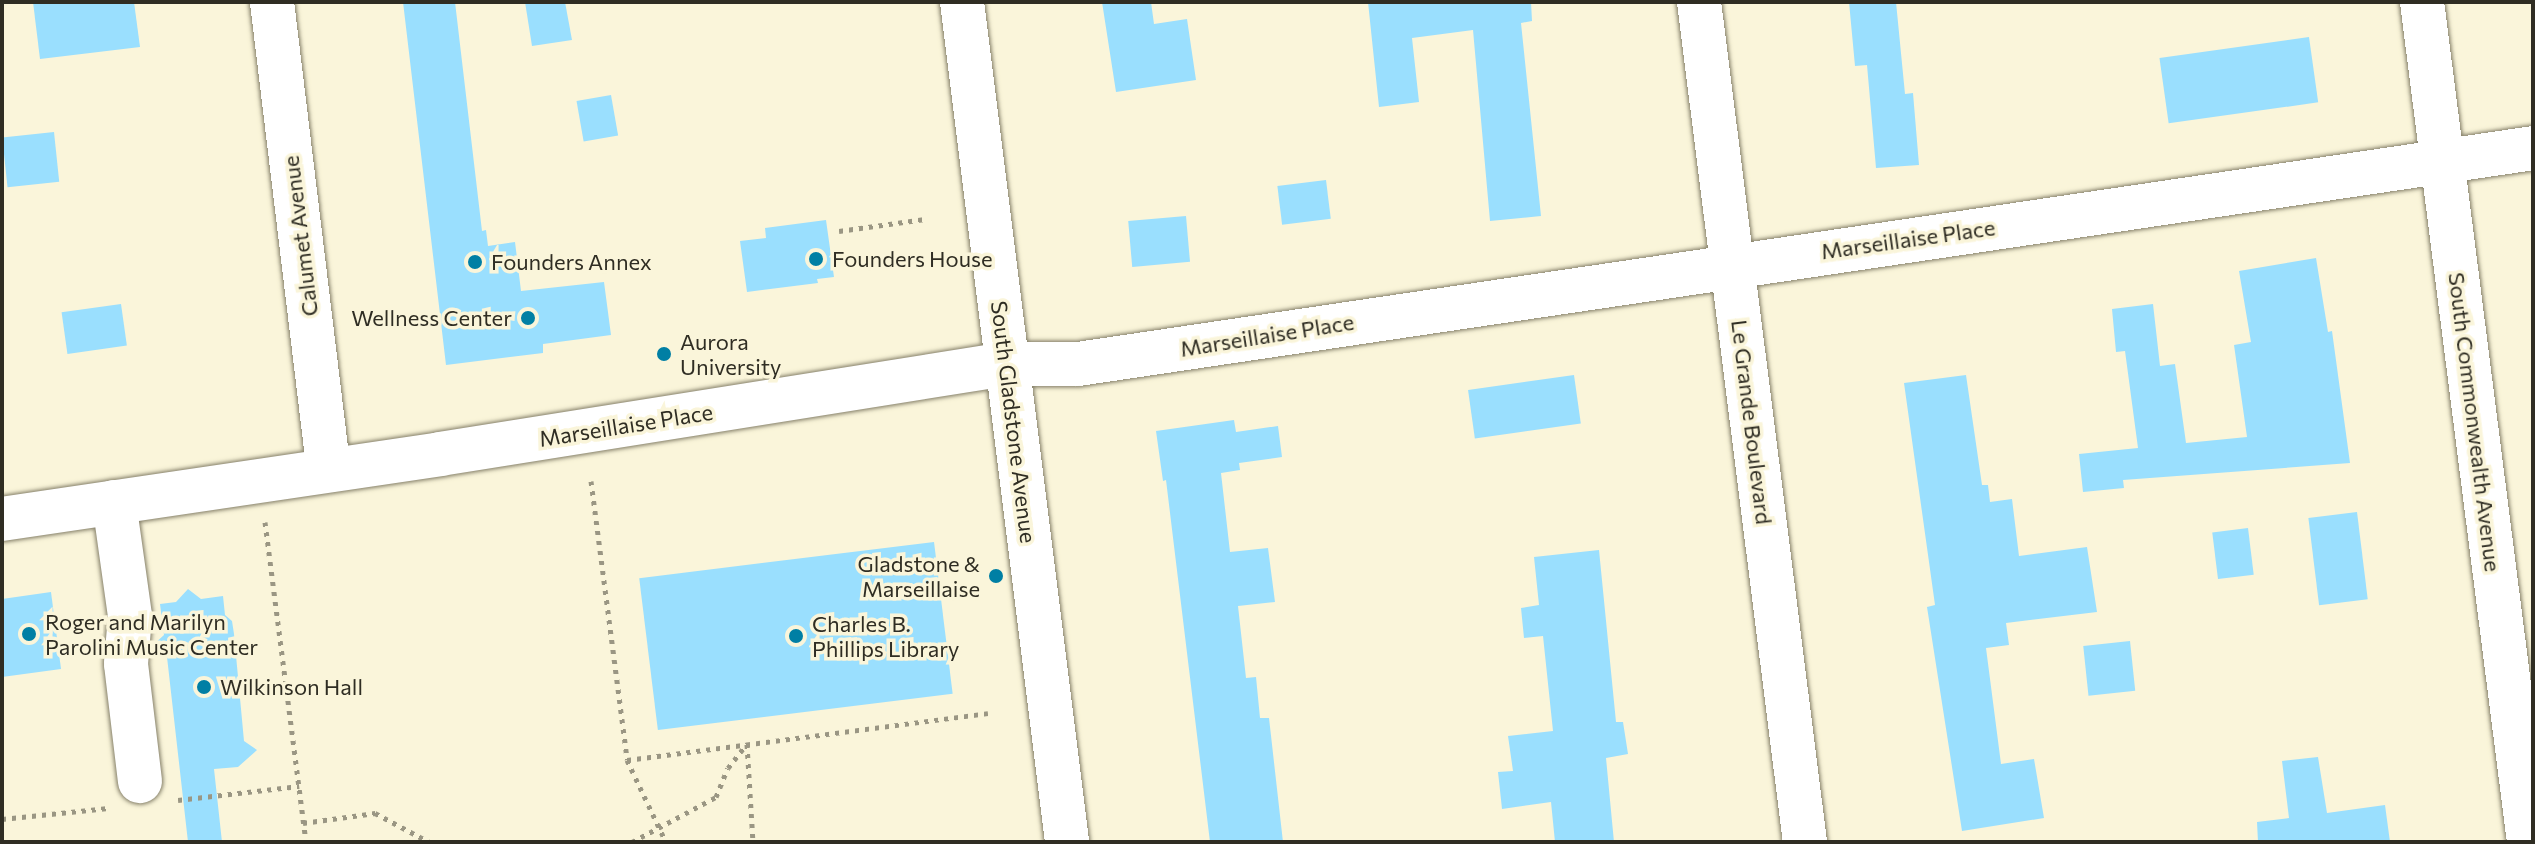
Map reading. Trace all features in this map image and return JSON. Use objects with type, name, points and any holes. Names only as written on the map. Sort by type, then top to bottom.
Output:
[{"type":"street","name":"Calumet Avenue","points":[[272,2],[329,470]]},
{"type":"street","name":"South Gladstone Avenue","points":[[962,2],[1067,842]]},
{"type":"street","name":"Le Grande Boulevard","points":[[1699,2],[1805,842]]},
{"type":"street","name":"South Commonwealth Avenue","points":[[2422,2],[2529,842]]},
{"type":"street","name":"Marseillaise Place","points":[[2,519],[1006,364],[1078,364],[2533,148]]},
{"type":"street","points":[[114,502],[130,616],[126,664],[140,781]]},
{"type":"path","points":[[839,231],[925,219]]},
{"type":"path","points":[[591,481],[627,760],[666,842]]},
{"type":"path","points":[[264,514],[306,842]]},
{"type":"path","points":[[627,760],[988,713]]},
{"type":"path","points":[[632,842],[716,797],[728,768],[747,744]]},
{"type":"path","points":[[747,744],[753,842]]},
{"type":"path","points":[[303,823],[375,813],[429,842]]},
{"type":"building","points":[[33,2],[134,2],[140,47],[40,59]]},
{"type":"building","points":[[403,2],[455,2],[482,231],[486,230],[488,246],[515,242],[521,291],[604,282],[611,335],[543,344],[543,353],[446,365]]},
{"type":"building","points":[[525,2],[565,2],[572,40],[532,46]]},
{"type":"building","points":[[1102,2],[1151,2],[1154,24],[1187,19],[1196,80],[1116,92]]},
{"type":"building","points":[[1368,2],[1531,2],[1532,21],[1521,23],[1541,216],[1490,221],[1473,30],[1412,38],[1419,102],[1379,107]]},
{"type":"building","points":[[1849,2],[1896,2],[1905,94],[1913,93],[1919,165],[1876,168],[1867,65],[1855,66]]},
{"type":"building","points":[[2309,37],[2318,102],[2169,123],[2159,58]]},
{"type":"building","points":[[611,95],[618,135],[584,141],[577,101]]},
{"type":"building","points":[[54,132],[59,182],[8,187],[2,137]]},
{"type":"building","points":[[1326,180],[1331,219],[1282,225],[1277,186]]},
{"type":"building","points":[[1186,216],[1190,262],[1132,267],[1128,221]]},
{"type":"building","name":"Founders House","points":[[826,220],[834,277],[817,279],[818,283],[747,292],[740,241],[766,238],[765,228]]},
{"type":"building","points":[[2316,258],[2328,332],[2332,331],[2350,463],[2123,480],[2124,488],[2083,492],[2079,454],[2138,448],[2125,351],[2116,352],[2112,309],[2153,304],[2160,366],[2175,364],[2186,443],[2247,437],[2234,345],[2251,342],[2239,271]]},
{"type":"building","points":[[121,304],[127,346],[67,354],[62,312]]},
{"type":"building","points":[[1574,375],[1581,424],[1475,438],[1468,390]]},
{"type":"building","points":[[1966,375],[1982,485],[1988,485],[1990,502],[2012,499],[2019,556],[2087,547],[2097,612],[2006,623],[2009,645],[1986,648],[2001,764],[2034,759],[2044,818],[1962,831],[1927,607],[1935,605],[1904,383]]},
{"type":"building","points":[[1234,420],[1236,432],[1278,426],[1282,457],[1239,463],[1240,470],[1221,473],[1230,552],[1268,548],[1275,602],[1238,606],[1246,678],[1256,677],[1260,718],[1269,718],[1283,842],[1210,842],[1166,480],[1163,481],[1156,431]]},
{"type":"building","points":[[2357,512],[2368,599],[2319,605],[2308,518]]},
{"type":"building","points":[[2248,528],[2254,575],[2218,579],[2212,532]]},
{"type":"building","name":"Charles B. Phillips Library","points":[[934,542],[953,694],[658,730],[639,578]]},
{"type":"building","points":[[1599,550],[1616,722],[1623,722],[1628,754],[1606,758],[1614,842],[1555,842],[1551,802],[1502,809],[1498,772],[1513,771],[1508,736],[1553,731],[1543,636],[1524,638],[1521,608],[1539,605],[1534,557]]},
{"type":"building","name":"Wilkinson Hall","points":[[188,589],[201,599],[223,596],[225,615],[232,621],[234,634],[244,741],[257,750],[238,767],[214,769],[222,842],[188,842],[167,657],[153,645],[164,635],[160,604],[176,602]]},
{"type":"building","name":"Roger and Marilyn Parolini Music Center","points":[[51,592],[61,669],[2,677],[2,599]]},
{"type":"building","points":[[2130,641],[2135,691],[2088,696],[2083,646]]},
{"type":"building","points":[[2318,757],[2327,813],[2385,805],[2390,842],[2258,842],[2257,822],[2289,818],[2282,761]]},
{"type":"place","name":"Founders House","points":[[816,259]]},
{"type":"place","name":"Founders Annex","points":[[475,262]]},
{"type":"place","name":"Wellness Center","points":[[528,318]]},
{"type":"place","name":"Aurora University","points":[[664,354]]},
{"type":"place","name":"Gladstone & Marseillaise","points":[[996,576]]},
{"type":"place","name":"Roger and Marilyn Parolini Music Center","points":[[29,634]]},
{"type":"place","name":"Charles B. Phillips Library","points":[[796,636]]},
{"type":"place","name":"Wilkinson Hall","points":[[204,687]]}]
